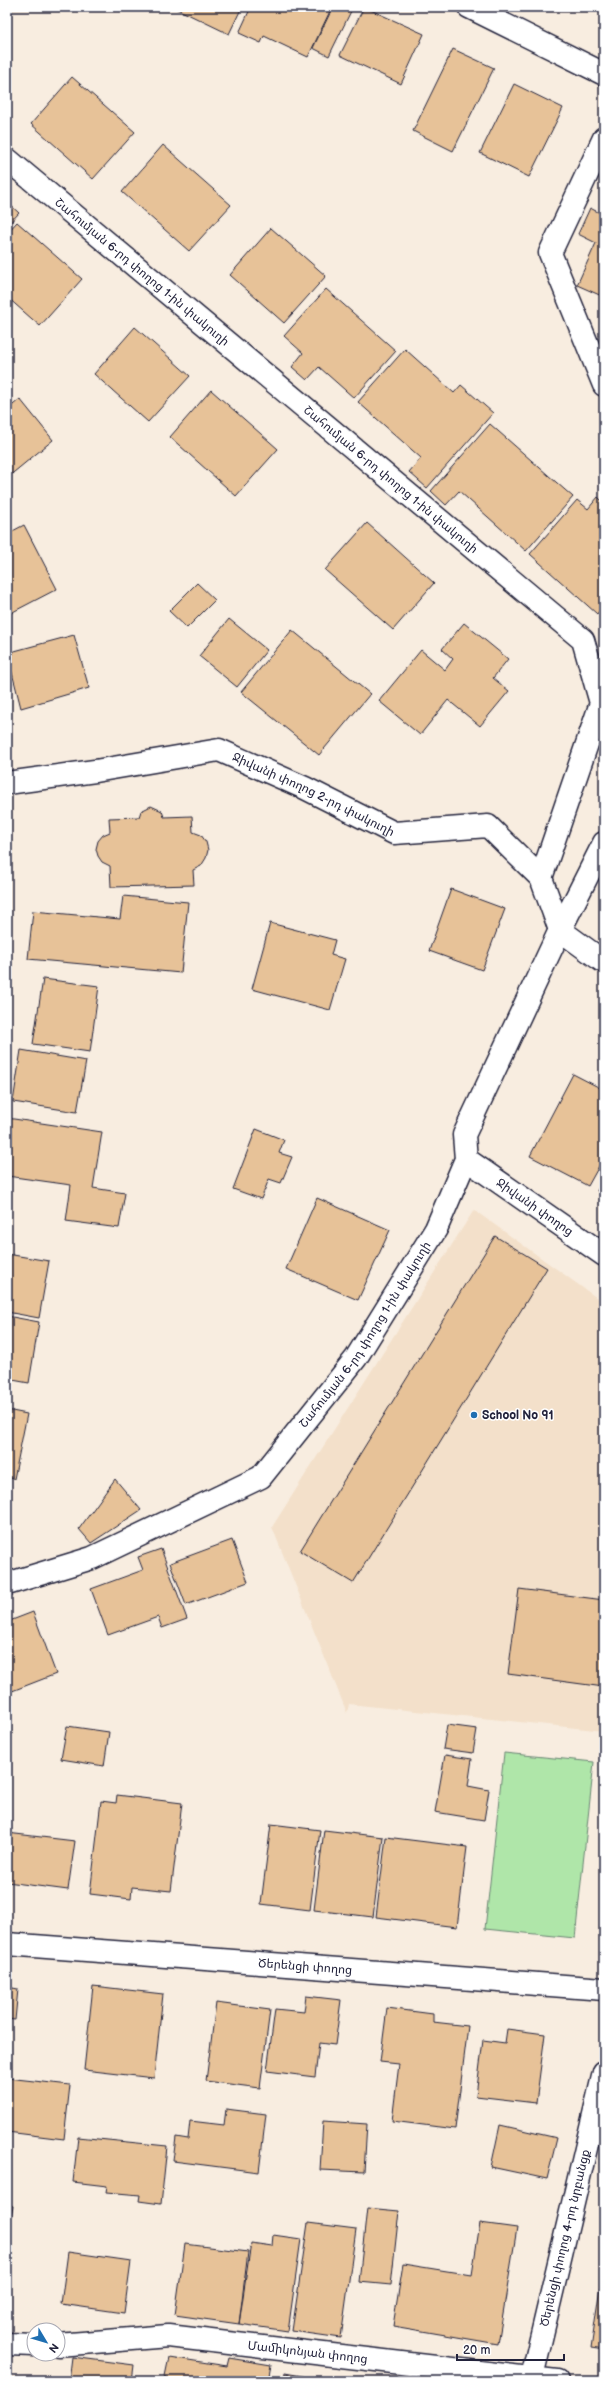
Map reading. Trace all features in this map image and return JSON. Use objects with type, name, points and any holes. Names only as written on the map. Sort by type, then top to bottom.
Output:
[{"type":"street","points":[[469,7],[604,74]]},
{"type":"street","points":[[604,138],[550,253],[604,385]]},
{"type":"street","name":"Շահումյան 6-րդ փողոց 1-ին փակուղի","points":[[7,159],[583,640],[601,703],[542,878]]},
{"type":"street","name":"Ջիվանի փողոց 2-րդ փակուղի","points":[[7,783],[94,771],[219,750],[305,788],[394,833],[488,826],[542,878],[560,930]]},
{"type":"street","name":"Շահումյան 6-րդ փողոց 1-ին փակուղի","points":[[7,1584],[92,1558],[261,1478],[356,1358],[436,1229],[466,1159],[464,1135],[560,930],[604,843]]},
{"type":"street","points":[[560,930],[604,962]]},
{"type":"street","name":"Ջիվանի փողոց","points":[[466,1159],[604,1255]]},
{"type":"street","name":"Ծերենցի փողոց","points":[[7,1944],[604,1989]]},
{"type":"street","name":"Ծերենցի փողոց 4-րդ նրբանցք","points":[[531,2380],[604,2072]]},
{"type":"street","name":"Մամիկոնյան փողոց","points":[[66,2344],[168,2336],[531,2380],[557,2381]]},
{"type":"street","points":[[7,2344],[26,2345]]},
{"type":"shaded area","name":"School No 91","points":[[474,1210],[604,1303],[604,1731],[349,1704],[347,1713],[272,1527]]},
{"type":"green space","points":[[504,1753],[594,1762],[575,1938],[485,1929]]},
{"type":"building","points":[[173,7],[242,7],[229,34]]},
{"type":"building","points":[[251,7],[332,7],[308,57],[264,36],[261,43],[239,33]]},
{"type":"building","points":[[333,7],[353,7],[329,56],[313,48]]},
{"type":"building","points":[[364,7],[424,34],[401,84],[340,55]]},
{"type":"building","points":[[453,49],[494,68],[453,151],[413,131]]},
{"type":"building","points":[[72,77],[135,132],[93,179],[31,124]]},
{"type":"building","points":[[514,84],[563,108],[529,177],[480,153]]},
{"type":"building","points":[[163,145],[231,205],[189,251],[122,192]]},
{"type":"building","points":[[7,202],[19,213],[7,226]]},
{"type":"building","points":[[590,208],[604,215],[604,297],[577,285],[596,243],[578,234]]},
{"type":"building","points":[[17,222],[82,279],[40,326],[7,297],[7,233]]},
{"type":"building","points":[[271,228],[326,276],[284,323],[230,275]]},
{"type":"building","points":[[326,289],[396,351],[354,398],[319,367],[307,380],[292,367],[303,353],[284,336]]},
{"type":"building","points":[[135,327],[190,376],[148,422],[94,374]]},
{"type":"building","points":[[405,349],[454,393],[461,385],[493,413],[427,488],[409,472],[421,458],[358,402]]},
{"type":"building","points":[[211,390],[278,449],[236,496],[170,437]]},
{"type":"building","points":[[20,399],[53,440],[8,477],[7,410]]},
{"type":"building","points":[[490,424],[573,497],[526,551],[459,491],[446,505],[431,491]]},
{"type":"building","points":[[598,497],[604,503],[604,605],[597,614],[530,554],[577,500],[588,509]]},
{"type":"building","points":[[367,523],[434,583],[393,630],[325,570]]},
{"type":"building","points":[[24,525],[57,589],[7,615],[7,534]]},
{"type":"building","points":[[197,583],[215,600],[187,628],[169,611]]},
{"type":"building","points":[[229,619],[267,650],[237,687],[199,656]]},
{"type":"building","points":[[464,623],[508,659],[493,678],[509,691],[480,726],[448,700],[420,735],[379,701],[421,650],[445,670],[453,659],[442,649]]},
{"type":"building","points":[[292,630],[370,694],[319,755],[241,692]]},
{"type":"building","points":[[74,635],[89,688],[21,708],[7,653]]},
{"type":"building","points":[[151,806],[162,811],[164,817],[192,816],[193,832],[201,835],[206,842],[208,850],[206,858],[201,866],[193,870],[194,885],[111,887],[110,866],[102,862],[96,849],[98,841],[103,835],[110,832],[109,818],[139,817],[141,811]]},
{"type":"building","points":[[451,889],[505,909],[482,970],[429,951]]},
{"type":"building","points":[[123,896],[188,902],[181,973],[28,959],[33,911],[120,919]]},
{"type":"building","points":[[270,923],[335,940],[331,955],[345,959],[330,1010],[252,989]]},
{"type":"building","points":[[43,979],[99,986],[90,1052],[33,1044]]},
{"type":"building","points":[[21,1050],[86,1061],[77,1112],[13,1102]]},
{"type":"building","points":[[573,1074],[604,1090],[604,1157],[588,1186],[530,1156]]},
{"type":"building","points":[[7,1118],[102,1132],[93,1188],[125,1193],[119,1228],[66,1221],[71,1185],[7,1176]]},
{"type":"building","points":[[256,1129],[284,1140],[279,1153],[292,1157],[281,1183],[269,1179],[261,1199],[233,1189]]},
{"type":"building","points":[[604,1177],[604,1195],[597,1191]]},
{"type":"building","points":[[317,1198],[390,1230],[358,1300],[286,1269]]},
{"type":"building","points":[[495,1236],[547,1268],[353,1583],[300,1551]]},
{"type":"building","points":[[7,1254],[49,1261],[39,1318],[7,1312]]},
{"type":"building","points":[[7,1316],[39,1322],[29,1383],[7,1379]]},
{"type":"building","points":[[7,1410],[27,1414],[14,1479],[7,1477]]},
{"type":"building","points":[[115,1479],[141,1510],[91,1543],[79,1529]]},
{"type":"building","points":[[232,1540],[248,1582],[186,1605],[170,1563]]},
{"type":"building","points":[[161,1549],[187,1619],[162,1628],[158,1617],[108,1635],[91,1589],[143,1570],[138,1557]]},
{"type":"building","points":[[519,1589],[604,1600],[604,1687],[508,1674]]},
{"type":"building","points":[[33,1612],[56,1674],[7,1693],[7,1622]]},
{"type":"building","points":[[447,1725],[477,1729],[473,1753],[443,1749]]},
{"type":"building","points":[[67,1726],[109,1732],[104,1766],[61,1759]]},
{"type":"building","points":[[445,1755],[472,1759],[468,1786],[489,1790],[484,1820],[435,1812]]},
{"type":"building","points":[[117,1795],[182,1803],[171,1891],[132,1887],[131,1899],[90,1894],[101,1801],[116,1803]]},
{"type":"building","points":[[271,1824],[320,1830],[310,1910],[261,1904]]},
{"type":"building","points":[[324,1830],[383,1837],[373,1917],[314,1910]]},
{"type":"building","points":[[7,1833],[75,1841],[68,1890],[7,1882]]},
{"type":"building","points":[[386,1837],[467,1847],[457,1927],[376,1917]]},
{"type":"building","points":[[93,1986],[163,1994],[154,2078],[84,2070]]},
{"type":"building","points":[[7,1987],[18,1989],[15,2020],[7,2019]]},
{"type":"building","points":[[306,1996],[341,2000],[335,2045],[319,2043],[315,2077],[267,2071],[275,2009],[304,2012]]},
{"type":"building","points":[[216,2003],[270,2010],[260,2088],[206,2081]]},
{"type":"building","points":[[387,2008],[433,2014],[433,2022],[468,2026],[455,2129],[392,2121],[399,2064],[380,2062]]},
{"type":"building","points":[[507,2029],[545,2034],[536,2103],[476,2096],[483,2040],[505,2043]]},
{"type":"building","points":[[7,2078],[70,2085],[64,2139],[7,2132]]},
{"type":"building","points":[[226,2109],[266,2114],[259,2172],[173,2161],[176,2137],[188,2139],[190,2121],[224,2125]]},
{"type":"building","points":[[323,2121],[367,2124],[364,2172],[320,2170]]},
{"type":"building","points":[[500,2125],[557,2138],[547,2179],[491,2167]]},
{"type":"building","points":[[78,2137],[167,2146],[161,2204],[139,2201],[140,2195],[106,2192],[107,2186],[73,2182]]},
{"type":"building","points":[[7,2205],[13,2206],[7,2245]]},
{"type":"building","points":[[367,2208],[399,2211],[391,2285],[359,2282]]},
{"type":"building","points":[[308,2223],[356,2229],[341,2338],[292,2331]]},
{"type":"building","points":[[480,2223],[517,2228],[498,2344],[393,2326],[403,2264],[472,2275]]},
{"type":"building","points":[[273,2235],[301,2239],[288,2331],[239,2324],[251,2243],[272,2246]]},
{"type":"building","points":[[185,2244],[248,2252],[239,2324],[175,2315]]},
{"type":"building","points":[[68,2252],[131,2261],[124,2313],[61,2304]]},
{"type":"building","points":[[600,2287],[604,2288],[604,2350],[591,2348]]},
{"type":"building","points":[[72,2357],[134,2365],[132,2381],[69,2381]]},
{"type":"building","points":[[169,2357],[227,2366],[229,2358],[271,2365],[268,2381],[164,2381]]},
{"type":"building","points":[[285,2373],[330,2381],[283,2381]]},
{"type":"place","name":"School No 91","points":[[474,1415]]}]
